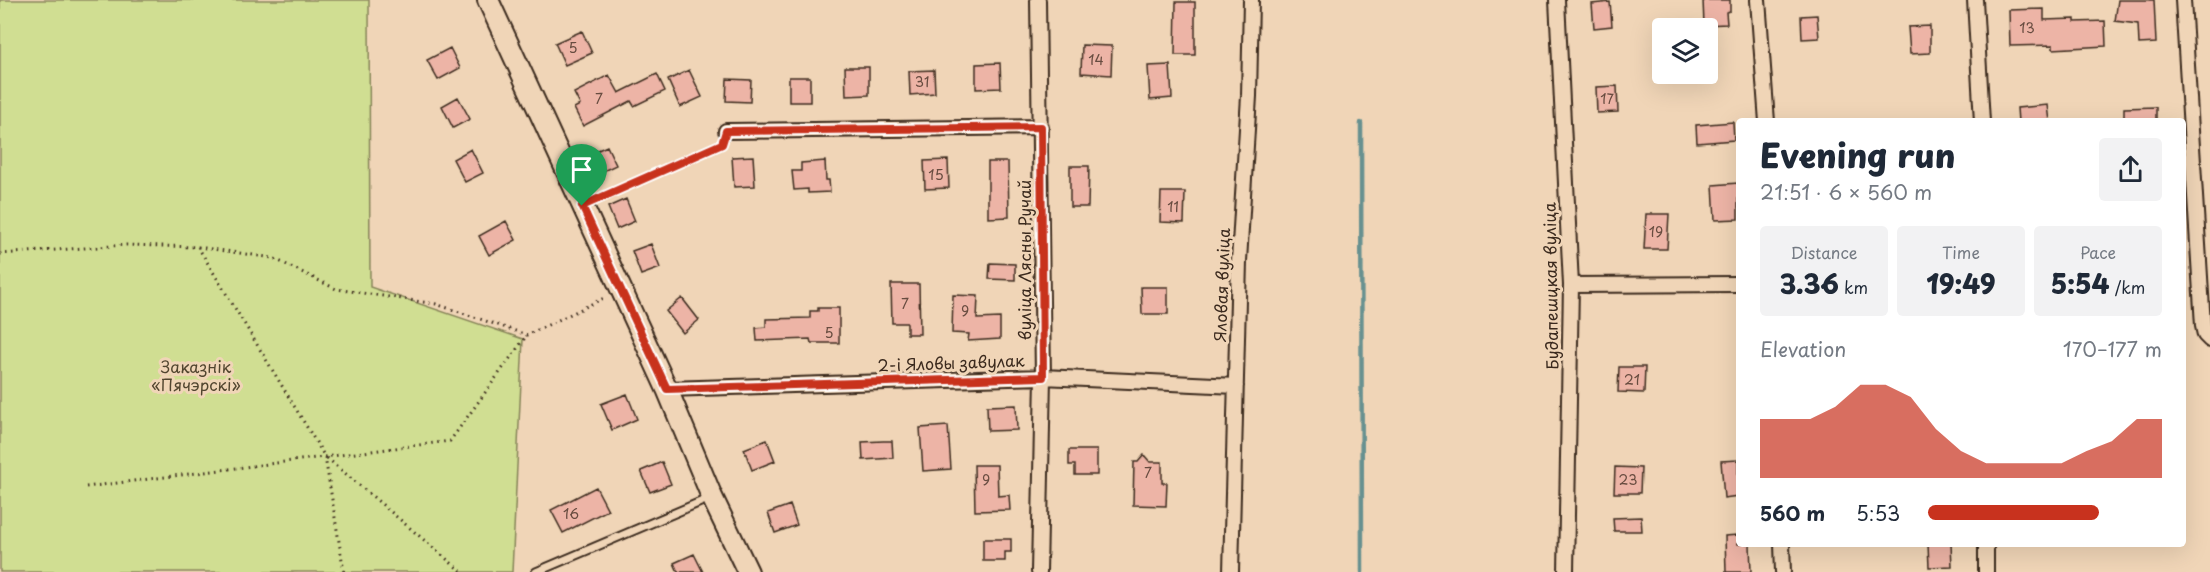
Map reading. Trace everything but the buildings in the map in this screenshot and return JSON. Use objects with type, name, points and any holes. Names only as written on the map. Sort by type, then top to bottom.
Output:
[{"type":"street","points":[[488,0],[667,389],[712,497],[748,572]]},
{"type":"street","name":"вуліца Лясны Ручай","points":[[1038,0],[1043,377],[1039,572]]},
{"type":"street","name":"Яловая вуліца","points":[[1231,572],[1239,261],[1251,0]]},
{"type":"street","name":"Будапешцкая вуліца","points":[[1557,0],[1571,285],[1566,572]]},
{"type":"street","points":[[1758,0],[1767,118]]},
{"type":"street","points":[[1975,0],[1982,118]]},
{"type":"street","points":[[2183,0],[2203,326],[2205,335],[2210,339]]},
{"type":"street","points":[[726,131],[1041,127]]},
{"type":"street","points":[[1571,285],[1736,284]]},
{"type":"street","name":"2-і Яловы завулак","points":[[667,389],[1043,377],[1236,386]]},
{"type":"street","points":[[1782,547],[1783,572]]},
{"type":"street","points":[[1986,547],[1986,572]]},
{"type":"lane","points":[[536,572],[712,497]]},
{"type":"path","points":[[582,206],[722,144],[726,131]]},
{"type":"path","points":[[0,254],[126,245],[198,247],[273,258],[336,289],[436,304],[528,335]]},
{"type":"path","points":[[198,247],[325,457],[462,572]]},
{"type":"path","points":[[86,487],[450,441],[528,335],[621,290]]},
{"type":"path","points":[[325,457],[344,572]]},
{"type":"green space","name":"Заказнік «Пячэрскі»","points":[[0,0],[369,0],[370,287],[523,339],[512,572],[0,572]]},
{"type":"waterway","points":[[1361,123],[1362,572]]},
{"type":"route","points":[[1041,127],[1043,377],[667,389],[582,206],[722,144],[726,131],[1041,127]]}]
